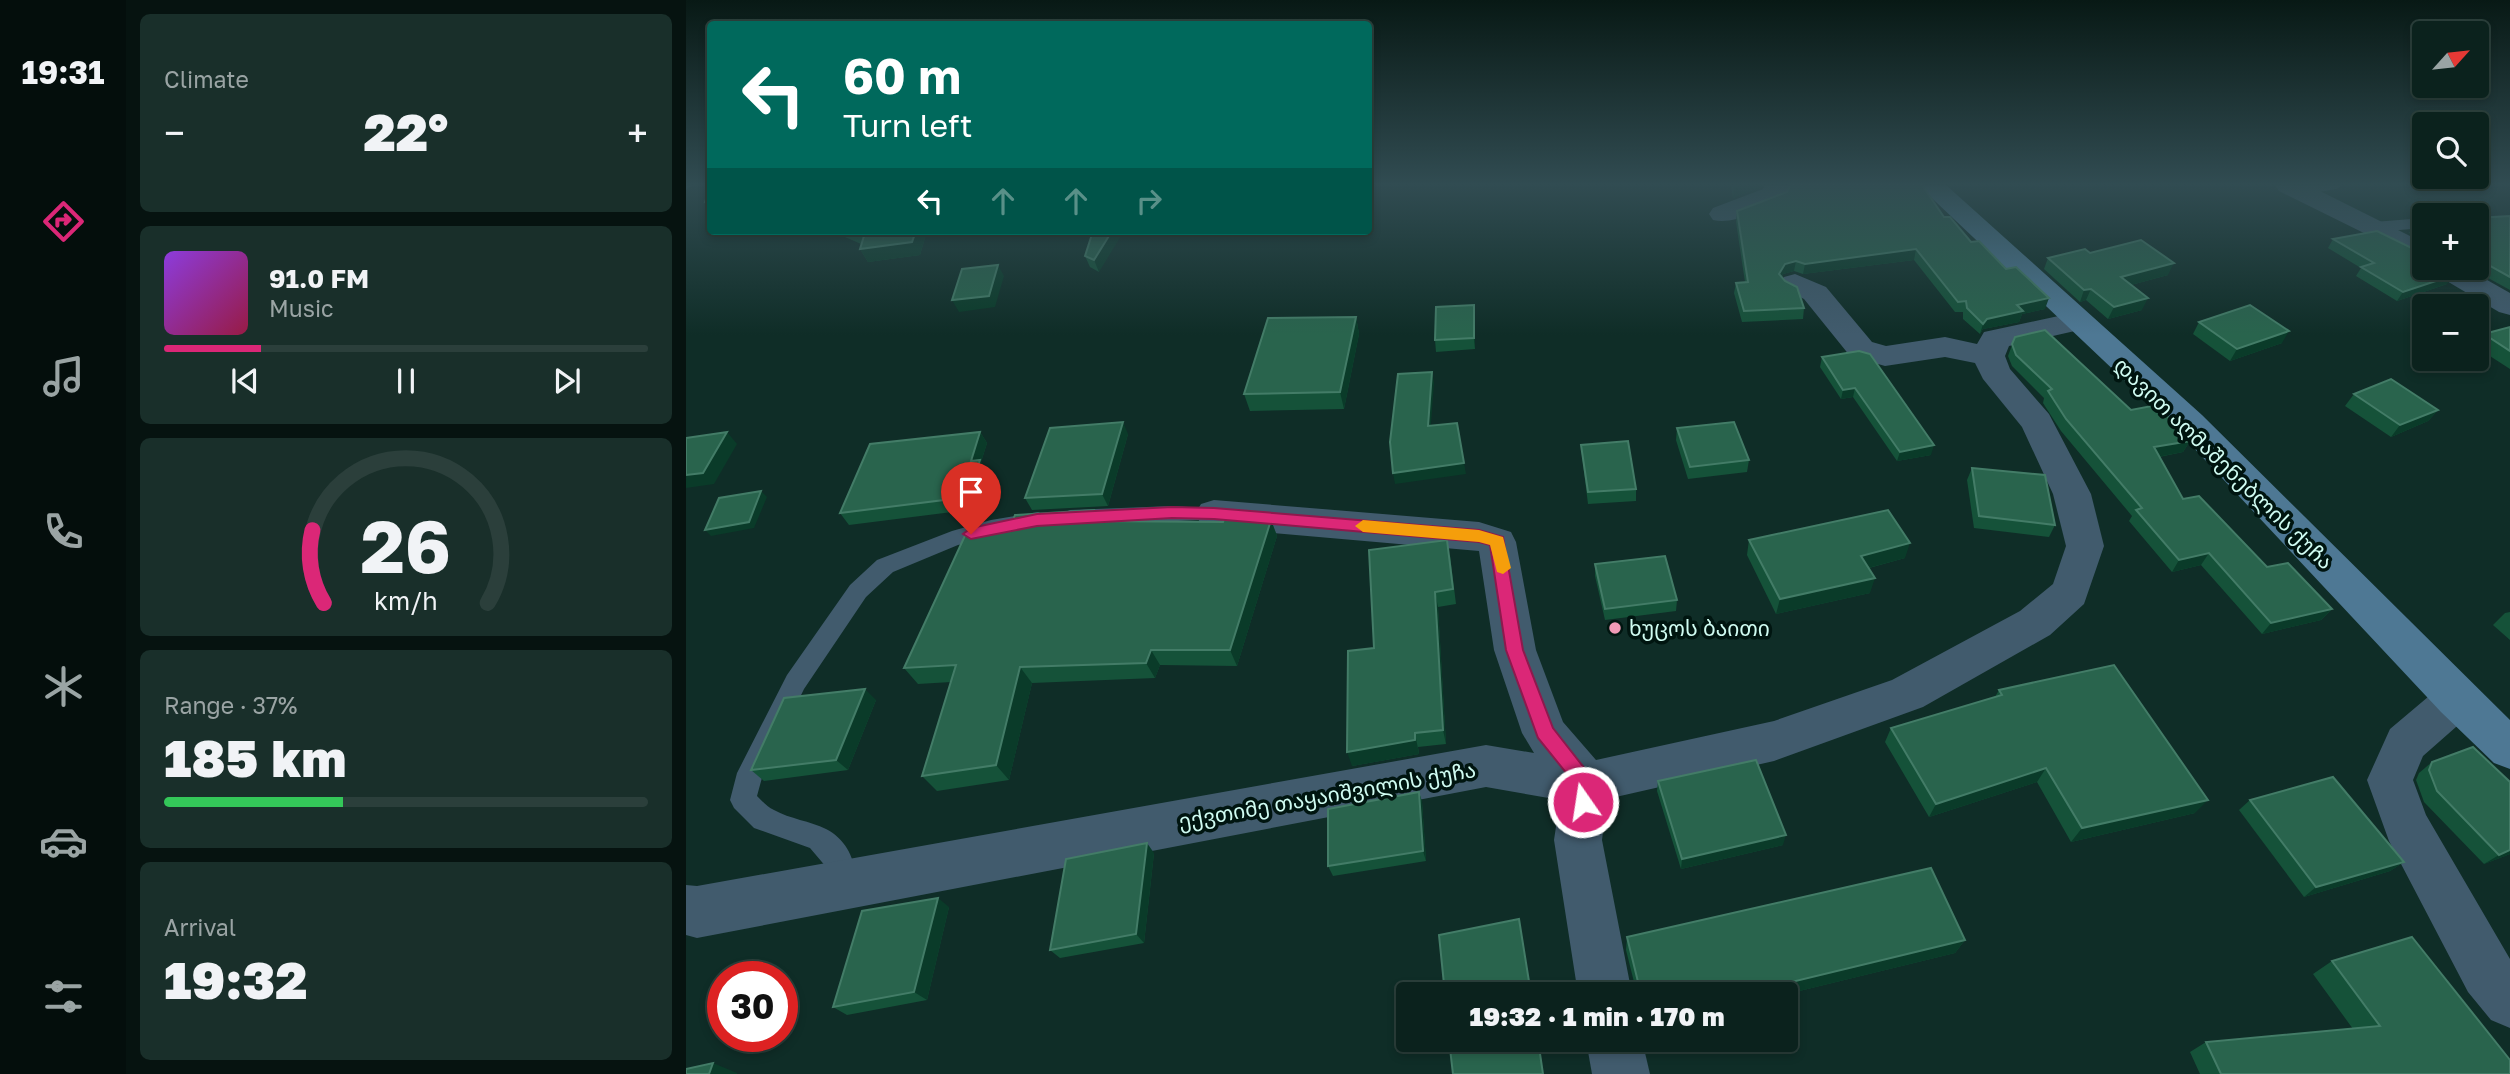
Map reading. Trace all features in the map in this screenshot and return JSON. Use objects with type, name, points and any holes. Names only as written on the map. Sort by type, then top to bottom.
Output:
[{"type":"street","name":"დავით აღმაშენებლის ქუჩა","points":[[1985,235],[2190,423],[2457,699],[2510,749]]},
{"type":"street","points":[[2388,235],[2412,248]]},
{"type":"street","points":[[2466,280],[2510,306]]},
{"type":"street","points":[[1795,283],[1815,293],[1861,349],[1885,356],[1945,347],[1989,356],[1994,340],[2077,321]]},
{"type":"street","name":"ექვთიმე თაყაიშვილის ქუჩა","points":[[686,910],[697,912],[1486,766],[1586,783],[1774,741],[1907,694],[2035,623],[2070,593],[2085,546],[2072,494],[2037,422],[1995,372],[1989,356]]},
{"type":"street","points":[[1214,513],[1479,536],[1497,542],[1515,650],[1523,674],[1545,733],[1586,783],[1578,841],[1603,982]]},
{"type":"street","points":[[2457,699],[2406,743],[2390,780],[2406,825],[2487,973],[2510,1001]]},
{"type":"street","points":[[1617,1052],[1621,1074]]},
{"type":"lane","points":[[841,885],[841,863],[819,839],[763,819],[743,800],[750,773],[795,682],[858,591],[885,566],[952,539],[991,528],[1037,520],[1214,513]]},
{"type":"building","points":[[862,235],[915,235],[912,242],[860,249],[864,236]]},
{"type":"building","points":[[1092,235],[1109,235],[1094,260],[1085,256]]},
{"type":"building","points":[[1741,235],[1965,235],[1971,242],[1979,241],[2006,269],[2016,267],[2049,298],[2017,305],[2023,311],[1987,319],[1983,324],[1967,308],[1966,301],[1958,302],[1916,249],[1805,264],[1796,261],[1785,264],[1779,274],[1785,281],[1797,287],[1804,308],[1744,311],[1736,283],[1748,282]]},
{"type":"building","points":[[2354,235],[2385,235],[2412,248],[2412,280],[2439,280],[2403,292],[2361,267],[2374,263],[2333,239]]},
{"type":"building","points":[[2489,235],[2510,235],[2510,277],[2489,265]]},
{"type":"building","points":[[2141,240],[2174,263],[2121,277],[2148,298],[2114,307],[2091,289],[2084,290],[2048,258],[2085,249],[2090,253]]},
{"type":"building","points":[[998,265],[989,296],[952,300],[962,269]]},
{"type":"building","points":[[1474,305],[1474,338],[1435,340],[1436,307]]},
{"type":"building","points":[[2250,305],[2289,331],[2237,349],[2199,322]]},
{"type":"building","points":[[1356,317],[1340,392],[1244,394],[1268,318]]},
{"type":"building","points":[[2510,327],[2510,351],[2489,337],[2489,333]]},
{"type":"building","points":[[2045,330],[2131,410],[2157,405],[2190,441],[2154,447],[2183,499],[2199,496],[2267,567],[2288,563],[2332,609],[2271,623],[2209,553],[2179,560],[2136,510],[2142,508],[2066,419],[2048,391],[2052,389],[2016,355],[2012,344],[2015,337]]},
{"type":"building","points":[[1859,351],[1870,354],[1934,445],[1900,452],[1855,388],[1843,390],[1822,357]]},
{"type":"building","points":[[1432,372],[1428,426],[1457,423],[1464,463],[1393,473],[1390,442],[1398,374]]},
{"type":"building","points":[[2391,379],[2438,410],[2400,425],[2354,394]]},
{"type":"building","points":[[1123,422],[1102,494],[1025,498],[1050,428]]},
{"type":"building","points":[[1734,422],[1749,460],[1690,467],[1677,428]]},
{"type":"building","points":[[727,432],[703,473],[686,475],[686,438]]},
{"type":"building","points":[[980,432],[971,461],[980,460],[968,497],[840,513],[870,444]]},
{"type":"building","points":[[1628,441],[1636,489],[1588,492],[1581,445]]},
{"type":"building","points":[[1972,468],[2045,475],[2055,525],[1979,516]]},
{"type":"building","points":[[761,491],[749,522],[705,530],[719,498]]},
{"type":"building","points":[[1094,510],[1090,521],[1223,522],[1225,516],[1271,520],[1230,650],[1151,650],[1146,663],[1020,667],[996,765],[922,776],[956,665],[904,668],[968,529],[1011,526],[1015,515]]},
{"type":"building","points":[[1888,510],[1910,543],[1861,556],[1875,578],[1780,599],[1749,540]]},
{"type":"building","points":[[1447,540],[1453,589],[1435,592],[1443,730],[1415,733],[1415,740],[1347,752],[1348,651],[1374,648],[1369,550]]},
{"type":"building","points":[[1665,556],[1677,600],[1605,609],[1595,564]]},
{"type":"building","points":[[2114,665],[2208,800],[2082,828],[2046,768],[1936,804],[1891,728],[2002,695],[1999,690]]},
{"type":"building","points":[[865,689],[836,760],[751,770],[784,698]]},
{"type":"building","points":[[2473,747],[2510,782],[2510,850],[2499,855],[2437,791],[2429,770],[2432,762]]},
{"type":"building","points":[[1756,760],[1786,835],[1682,859],[1658,781]]},
{"type":"building","points":[[2333,777],[2404,862],[2316,887],[2250,800]]},
{"type":"building","points":[[1419,792],[1423,851],[1328,866],[1328,809]]},
{"type":"building","points":[[1147,843],[1136,934],[1050,950],[1066,859]]},
{"type":"building","points":[[1931,868],[1965,940],[1792,982],[1638,982],[1627,937]]},
{"type":"building","points":[[938,898],[914,992],[833,1007],[862,911]]},
{"type":"building","points":[[1519,919],[1529,982],[1444,982],[1439,935]]},
{"type":"building","points":[[2412,937],[2510,1060],[2510,1074],[2221,1074],[2206,1042],[2380,1026],[2332,961]]},
{"type":"building","points":[[1450,1052],[1540,1052],[1543,1074],[1453,1074]]},
{"type":"building","points":[[713,1063],[709,1074],[686,1074],[686,1069]]},
{"type":"slow traffic","points":[[1363,526],[1479,536],[1497,542],[1503,568]]},
{"type":"place","name":"ხუცოს ბაითი","points":[[1615,628]]},
{"type":"route","points":[[971,534],[1037,520],[1214,513],[1479,536],[1497,542],[1515,650],[1545,733],[1586,783],[1583,802]]}]
